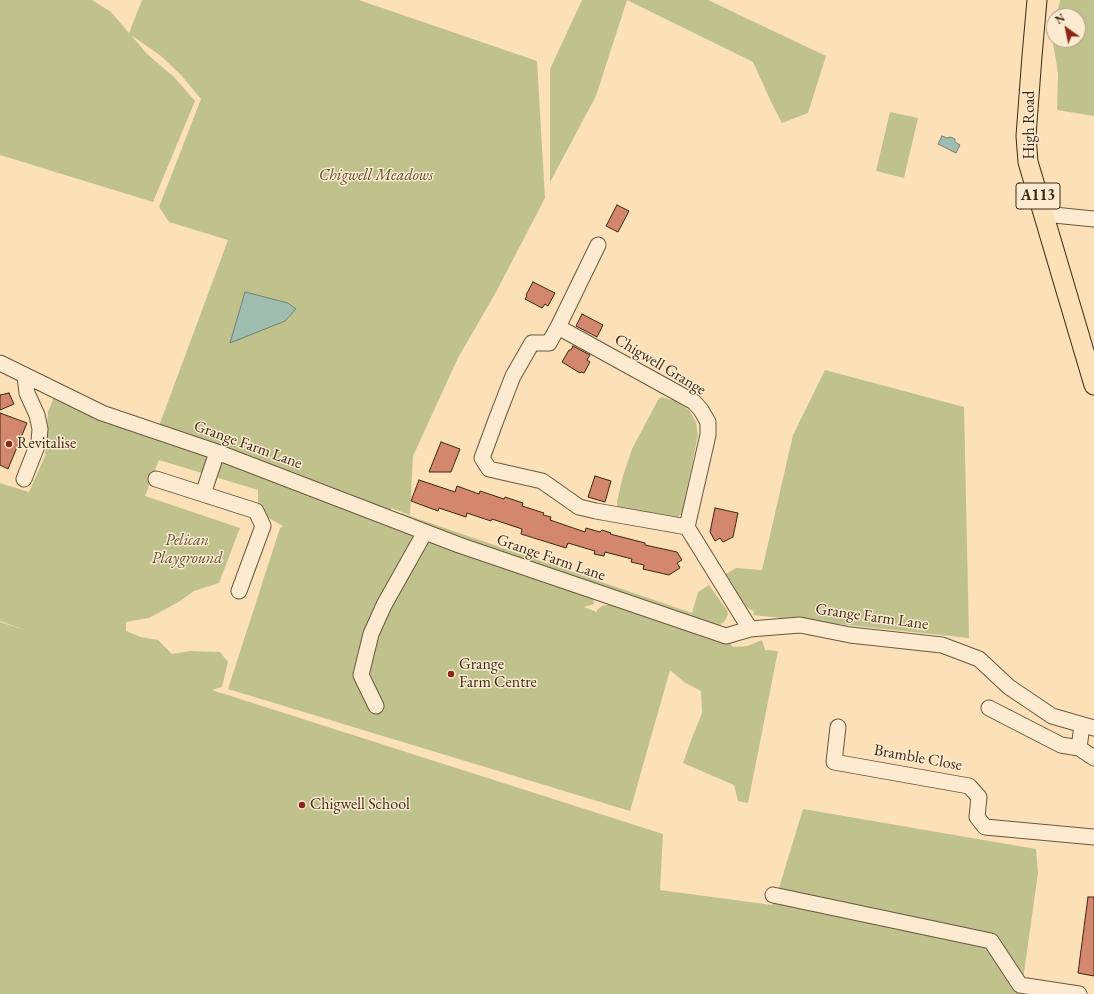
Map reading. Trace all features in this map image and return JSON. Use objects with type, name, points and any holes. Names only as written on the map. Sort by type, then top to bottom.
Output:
[{"type":"main road","name":"High Road","points":[[1038,0],[1026,136],[1028,162],[1094,385]]},
{"type":"street","points":[[1044,214],[1094,219]]},
{"type":"street","points":[[598,244],[549,343],[532,343],[513,376],[482,458],[489,469],[542,481],[579,507],[687,527],[750,629]]},
{"type":"street","name":"Chigwell Grange","points":[[558,327],[694,402],[702,410],[708,422],[708,435],[687,527]]},
{"type":"street","name":"Grange Farm Lane","points":[[0,363],[102,413],[217,452],[459,545],[726,636],[750,629],[800,625],[850,635],[942,645],[979,659],[1009,687],[1052,716],[1088,726]]},
{"type":"street","points":[[24,479],[39,441],[40,429],[37,415],[27,393],[25,376]]},
{"type":"street","points":[[202,494],[217,452]]},
{"type":"street","points":[[156,479],[256,511],[263,526],[239,591]]},
{"type":"street","points":[[376,706],[361,675],[371,634],[384,605],[425,532]]},
{"type":"street","points":[[989,708],[1061,745],[1080,748],[1094,758]]},
{"type":"street","points":[[1080,748],[1088,726]]},
{"type":"street","name":"Bramble Close","points":[[838,727],[834,762],[969,786],[979,797],[976,817],[985,827],[1094,837]]},
{"type":"street","points":[[773,895],[991,940],[1019,989],[1079,994]]},
{"type":"green space","name":"Chigwell Meadows","points":[[0,0],[92,0],[111,12],[129,33],[142,0],[359,0],[537,61],[545,198],[496,292],[458,358],[413,456],[410,515],[391,508],[392,516],[159,426],[228,240],[169,222],[159,207],[201,99],[180,74],[161,56],[131,35],[147,54],[174,77],[195,101],[153,202],[0,155]]},
{"type":"green space","points":[[582,0],[627,0],[596,96],[550,182],[550,69]]},
{"type":"green space","points":[[627,0],[708,0],[826,56],[808,113],[782,123],[753,62]]},
{"type":"green space","points":[[1060,0],[1094,0],[1094,116],[1057,110],[1058,73],[1054,48],[1086,48],[1086,8],[1058,8]]},
{"type":"green space","points":[[890,112],[918,118],[904,178],[876,171]]},
{"type":"green space","points":[[825,370],[964,407],[969,638],[753,615],[754,611],[745,606],[726,574],[736,568],[762,570],[793,435]]},
{"type":"green space","name":"Chigwell School","points":[[54,397],[593,594],[594,604],[584,607],[597,612],[597,610],[602,606],[618,602],[727,640],[733,647],[747,646],[762,640],[765,650],[778,651],[748,803],[738,801],[734,785],[683,763],[702,713],[701,691],[684,682],[670,670],[630,811],[228,689],[280,528],[283,526],[265,516],[258,506],[258,490],[159,460],[145,496],[240,528],[219,583],[194,591],[180,601],[149,618],[126,622],[126,631],[141,637],[158,640],[172,654],[190,651],[220,652],[228,662],[222,687],[212,690],[663,834],[660,890],[772,905],[779,888],[803,809],[1036,849],[1038,873],[1021,994],[0,994],[0,622],[28,631],[0,621],[0,483],[29,492],[45,456],[48,412]]},
{"type":"green space","points":[[662,397],[675,401],[689,410],[696,422],[698,435],[682,513],[675,520],[618,511],[617,502],[623,476],[632,449],[658,400]]},
{"type":"green space","points":[[401,513],[692,613],[698,592],[709,585],[727,610],[728,614],[725,621],[719,626],[690,623],[692,615],[689,622],[402,521]]},
{"type":"shaded area","points":[[942,136],[955,139],[955,142],[960,145],[956,153],[938,144]]},
{"type":"shaded area","points":[[245,292],[288,303],[296,309],[285,321],[230,343]]},
{"type":"building","points":[[617,205],[629,211],[618,232],[606,226]]},
{"type":"building","points":[[533,282],[555,293],[548,306],[545,304],[542,308],[525,299]]},
{"type":"building","points":[[582,314],[603,325],[597,337],[576,326]]},
{"type":"building","points":[[573,346],[590,355],[587,360],[590,362],[584,373],[580,373],[562,362]]},
{"type":"building","points":[[9,393],[14,404],[0,410],[0,395]]},
{"type":"building","name":"Revitalise","points":[[0,413],[27,423],[8,469],[0,465]]},
{"type":"building","points":[[441,442],[460,449],[451,472],[429,472]]},
{"type":"building","points":[[595,476],[611,481],[605,502],[588,497]]},
{"type":"building","points":[[419,480],[455,492],[457,486],[479,494],[480,491],[504,499],[505,497],[523,503],[522,506],[544,513],[543,515],[551,517],[550,520],[585,532],[586,528],[600,532],[602,530],[611,533],[610,534],[645,543],[645,545],[677,552],[682,560],[677,563],[680,568],[669,575],[643,569],[644,565],[631,562],[632,559],[605,552],[604,556],[594,554],[595,551],[568,543],[566,548],[521,534],[522,529],[492,519],[491,521],[467,513],[466,517],[439,508],[438,511],[411,501]]},
{"type":"building","points":[[715,508],[738,513],[733,537],[723,542],[720,538],[715,541],[710,532]]},
{"type":"building","points":[[1088,897],[1094,897],[1094,976],[1078,973]]},
{"type":"place","name":"Revitalise","points":[[9,444]]},
{"type":"place","name":"Grange Farm Centre","points":[[451,674]]},
{"type":"place","name":"Chigwell School","points":[[302,805]]},
{"type":"park label","name":"Pelican Playground","points":[[187,550]]}]
